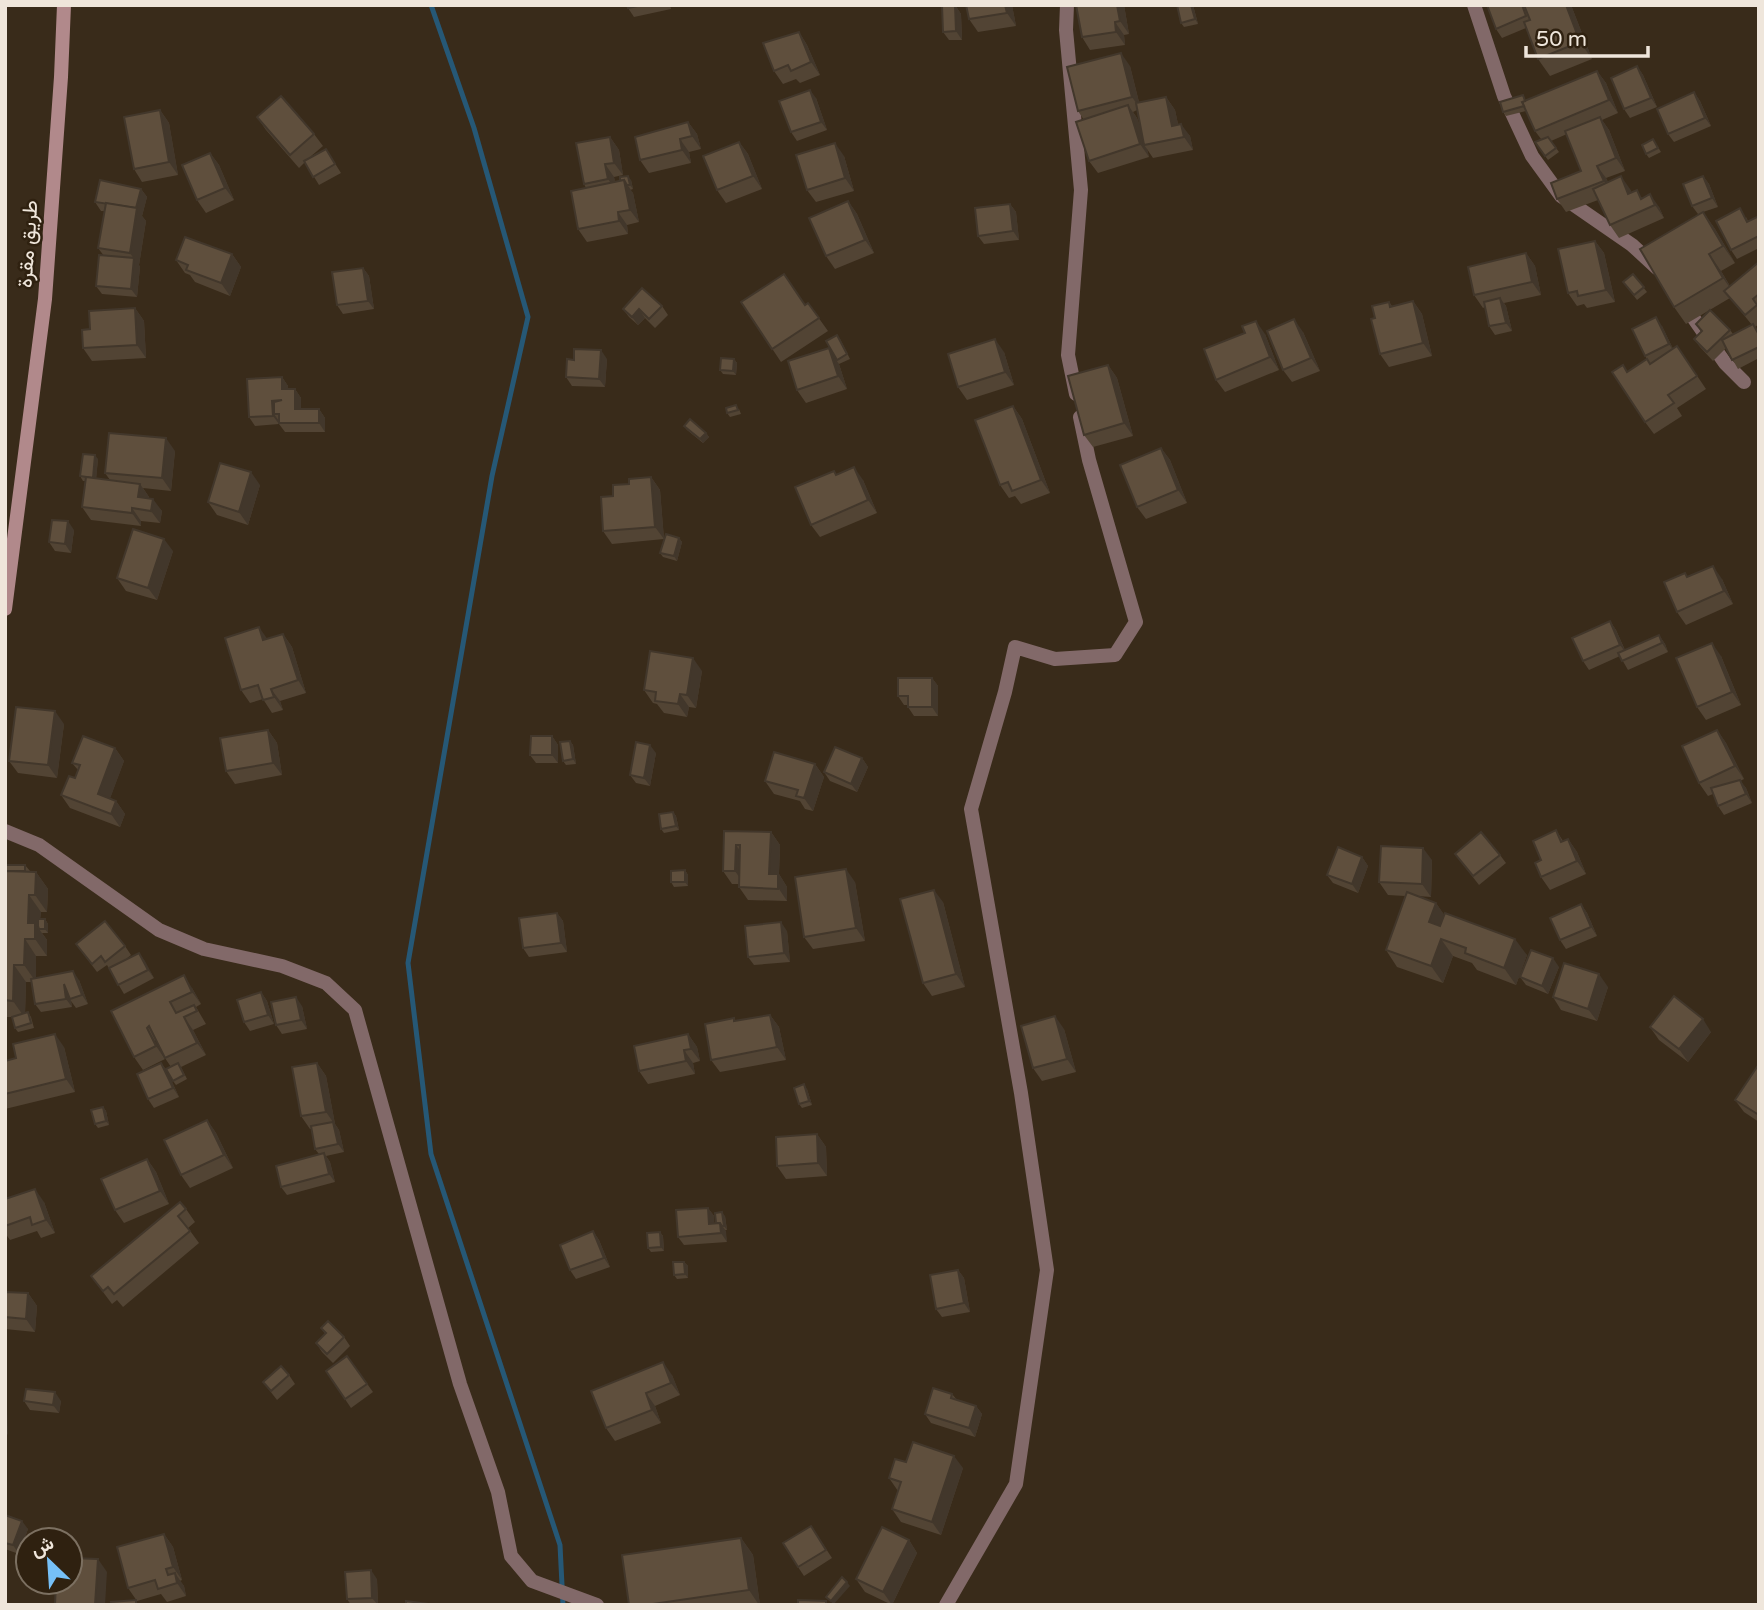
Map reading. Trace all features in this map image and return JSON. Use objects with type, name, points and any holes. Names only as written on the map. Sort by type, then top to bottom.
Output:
[{"type":"main road","name":"طريق مقرة","points":[[5,609],[45,299],[64,5]]},
{"type":"street","points":[[946,1605],[1016,1484],[1047,1270],[1021,1093],[971,810],[1015,647],[1055,659],[1115,655],[1136,622],[1090,460],[1068,355],[1081,190],[1066,30],[1067,5]]},
{"type":"street","points":[[1474,5],[1504,96],[1532,156],[1561,196],[1632,246],[1663,273]]},
{"type":"street","points":[[1679,296],[1725,363],[1744,382]]},
{"type":"street","points":[[5,831],[39,845],[159,930],[204,949],[282,965],[326,983],[355,1010],[460,1384],[498,1492],[511,1556],[532,1581],[595,1604]]},
{"type":"building","points":[[955,5],[956,31],[943,32],[942,6]]},
{"type":"building","points":[[966,5],[1005,5],[1007,13],[969,19]]},
{"type":"building","points":[[1076,5],[1117,5],[1120,21],[1115,22],[1116,32],[1082,37]]},
{"type":"building","points":[[1177,5],[1191,5],[1195,19],[1181,23]]},
{"type":"building","points":[[1487,5],[1522,5],[1526,16],[1496,29]]},
{"type":"building","points":[[1524,5],[1566,5],[1580,42],[1538,59],[1524,22],[1530,20]]},
{"type":"building","points":[[799,32],[811,62],[791,71],[788,65],[774,71],[763,43]]},
{"type":"building","points":[[1121,53],[1132,97],[1078,111],[1067,67]]},
{"type":"building","points":[[1637,66],[1651,98],[1624,109],[1611,78]]},
{"type":"building","points":[[1597,71],[1609,100],[1535,131],[1522,102]]},
{"type":"building","points":[[810,90],[821,122],[791,132],[779,101]]},
{"type":"building","points":[[1694,92],[1705,118],[1668,134],[1657,109]]},
{"type":"building","points":[[1523,95],[1524,106],[1503,112],[1500,102]]},
{"type":"building","points":[[281,96],[314,134],[290,155],[257,117]]},
{"type":"building","points":[[1166,97],[1172,126],[1181,124],[1184,137],[1144,145],[1136,103]]},
{"type":"building","points":[[1128,105],[1140,144],[1089,161],[1076,122]]},
{"type":"building","points":[[160,110],[169,162],[134,169],[124,117]]},
{"type":"building","points":[[1600,117],[1616,158],[1597,166],[1604,181],[1557,199],[1551,183],[1581,171],[1565,131]]},
{"type":"building","points":[[688,122],[692,136],[680,139],[682,150],[640,160],[635,137]]},
{"type":"building","points":[[610,137],[614,163],[605,164],[608,179],[584,184],[576,143]]},
{"type":"building","points":[[1548,137],[1556,148],[1545,156],[1535,142]]},
{"type":"building","points":[[1653,139],[1658,148],[1646,154],[1642,145]]},
{"type":"building","points":[[739,142],[753,176],[717,190],[703,156]]},
{"type":"building","points":[[835,143],[845,178],[807,190],[796,155]]},
{"type":"building","points":[[326,149],[335,164],[313,177],[304,161]]},
{"type":"building","points":[[210,153],[225,188],[197,200],[182,165]]},
{"type":"building","points":[[628,176],[630,185],[624,180],[620,181],[620,177]]},
{"type":"building","points":[[1621,176],[1628,194],[1637,190],[1641,199],[1650,194],[1655,205],[1610,225],[1593,189]]},
{"type":"building","points":[[1703,176],[1712,198],[1692,206],[1683,184]]},
{"type":"building","points":[[100,180],[141,189],[136,208],[95,202]]},
{"type":"building","points":[[624,180],[630,210],[618,212],[619,221],[578,229],[571,191]]},
{"type":"building","points":[[848,201],[865,240],[826,256],[809,218]]},
{"type":"building","points":[[106,203],[137,208],[130,253],[98,248]]},
{"type":"building","points":[[1010,204],[1013,231],[978,236],[975,208]]},
{"type":"building","points":[[1740,208],[1747,222],[1759,216],[1759,236],[1731,250],[1716,221]]},
{"type":"building","points":[[1703,212],[1723,246],[1709,254],[1723,278],[1674,307],[1640,249]]},
{"type":"building","points":[[185,237],[232,254],[221,283],[186,270],[188,265],[176,260]]},
{"type":"building","points":[[1595,241],[1606,290],[1578,296],[1577,291],[1568,293],[1558,249]]},
{"type":"building","points":[[1526,253],[1532,282],[1474,295],[1468,267]]},
{"type":"building","points":[[99,255],[134,258],[131,289],[96,286]]},
{"type":"building","points":[[1759,262],[1759,294],[1753,299],[1757,305],[1745,315],[1724,291]]},
{"type":"building","points":[[363,268],[368,301],[337,305],[332,272]]},
{"type":"building","points":[[784,274],[805,305],[808,303],[819,318],[772,349],[741,302]]},
{"type":"building","points":[[1633,274],[1644,287],[1634,295],[1623,282]]},
{"type":"building","points":[[642,288],[662,306],[649,319],[639,309],[632,317],[623,309]]},
{"type":"building","points":[[1500,298],[1506,323],[1489,326],[1484,302]]},
{"type":"building","points":[[1413,301],[1423,343],[1380,354],[1371,319],[1375,318],[1372,306],[1389,302],[1390,307]]},
{"type":"building","points":[[135,308],[137,345],[83,348],[82,330],[90,329],[89,311]]},
{"type":"building","points":[[1710,310],[1730,330],[1707,352],[1694,339],[1702,331],[1696,324]]},
{"type":"building","points":[[1656,317],[1669,344],[1645,356],[1632,329]]},
{"type":"building","points":[[1294,319],[1311,358],[1283,370],[1267,331]]},
{"type":"building","points":[[1256,321],[1270,357],[1216,380],[1204,349],[1245,333],[1242,326]]},
{"type":"building","points":[[1753,324],[1759,335],[1759,347],[1732,360],[1722,340]]},
{"type":"building","points":[[837,335],[847,354],[837,360],[826,341]]},
{"type":"building","points":[[995,339],[1005,372],[958,387],[948,354]]},
{"type":"building","points":[[1677,346],[1697,376],[1668,395],[1674,403],[1645,422],[1612,372],[1623,365],[1627,372],[1647,359],[1650,364]]},
{"type":"building","points":[[829,348],[838,376],[797,390],[788,361]]},
{"type":"building","points":[[574,349],[601,350],[599,379],[566,377],[567,359],[574,360]]},
{"type":"building","points":[[721,358],[734,359],[733,371],[720,370]]},
{"type":"building","points":[[1108,365],[1124,423],[1084,435],[1068,376]]},
{"type":"building","points":[[282,377],[282,389],[295,389],[295,409],[319,409],[319,423],[279,423],[279,414],[274,414],[274,402],[282,400],[272,401],[273,416],[249,417],[247,379]]},
{"type":"building","points":[[736,405],[738,410],[727,413],[726,408]]},
{"type":"building","points":[[1013,406],[1041,480],[1012,491],[1008,482],[1000,485],[975,420]]},
{"type":"building","points":[[690,419],[706,433],[700,439],[684,426]]},
{"type":"building","points":[[109,433],[166,438],[162,478],[105,473]]},
{"type":"building","points":[[1161,448],[1178,490],[1137,507],[1120,465]]},
{"type":"building","points":[[83,454],[95,455],[93,478],[80,476]]},
{"type":"building","points":[[220,463],[251,472],[239,512],[208,502]]},
{"type":"building","points":[[854,467],[868,500],[811,525],[795,487],[834,471],[836,475]]},
{"type":"building","points":[[86,477],[140,484],[138,497],[153,499],[151,511],[132,508],[132,513],[82,507]]},
{"type":"building","points":[[651,477],[655,527],[603,531],[601,497],[613,496],[613,485],[629,484],[629,479]]},
{"type":"building","points":[[52,520],[68,521],[65,544],[49,542]]},
{"type":"building","points":[[133,529],[164,539],[148,588],[117,578]]},
{"type":"building","points":[[666,534],[679,538],[674,556],[660,553]]},
{"type":"building","points":[[1713,566],[1724,591],[1677,612],[1664,582],[1685,573],[1687,577]]},
{"type":"building","points":[[1610,621],[1620,645],[1583,661],[1572,638]]},
{"type":"building","points":[[259,627],[263,640],[283,634],[298,680],[271,689],[274,697],[263,700],[258,685],[241,690],[225,638]]},
{"type":"building","points":[[1659,635],[1662,643],[1622,661],[1618,653]]},
{"type":"building","points":[[1712,643],[1732,692],[1697,707],[1676,658]]},
{"type":"building","points":[[650,651],[693,658],[687,695],[680,694],[678,704],[655,701],[656,692],[644,690]]},
{"type":"building","points":[[898,678],[932,678],[932,707],[908,707],[908,696],[898,696]]},
{"type":"building","points":[[16,707],[55,711],[48,765],[9,761]]},
{"type":"building","points":[[268,730],[273,763],[226,771],[220,738]]},
{"type":"building","points":[[1717,730],[1735,766],[1699,783],[1682,746]]},
{"type":"building","points":[[83,736],[115,748],[98,794],[116,801],[111,814],[61,795],[69,776],[75,778],[80,765],[72,763]]},
{"type":"building","points":[[531,736],[552,736],[552,755],[530,755]]},
{"type":"building","points":[[570,741],[573,759],[563,761],[560,742]]},
{"type":"building","points":[[636,742],[650,745],[644,778],[630,775]]},
{"type":"building","points":[[835,747],[862,758],[851,784],[824,772]]},
{"type":"building","points":[[774,752],[815,764],[804,798],[796,796],[798,790],[765,781]]},
{"type":"building","points":[[1740,780],[1746,794],[1718,806],[1711,788]]},
{"type":"building","points":[[673,812],[676,826],[661,829],[659,814]]},
{"type":"building","points":[[1556,830],[1561,842],[1568,839],[1577,861],[1541,877],[1535,863],[1541,860],[1533,841]]},
{"type":"building","points":[[724,831],[771,832],[769,874],[778,874],[778,889],[739,887],[740,845],[736,845],[735,871],[723,871]]},
{"type":"building","points":[[1481,832],[1500,855],[1473,876],[1455,854]]},
{"type":"building","points":[[1381,846],[1423,848],[1422,884],[1379,882]]},
{"type":"building","points":[[1338,847],[1362,857],[1352,884],[1327,875]]},
{"type":"building","points":[[5,865],[25,865],[25,871],[5,871]]},
{"type":"building","points":[[846,869],[856,928],[804,937],[795,877]]},
{"type":"building","points":[[685,870],[685,882],[671,882],[671,871]]},
{"type":"building","points":[[5,871],[36,872],[35,895],[29,895],[28,923],[35,923],[35,939],[25,939],[24,965],[14,965],[13,1001],[5,1000]]},
{"type":"building","points":[[934,890],[956,974],[923,983],[900,899]]},
{"type":"building","points":[[1407,892],[1436,903],[1429,922],[1440,926],[1445,913],[1515,939],[1504,968],[1465,953],[1466,948],[1441,939],[1431,966],[1386,950]]},
{"type":"building","points":[[1581,904],[1591,927],[1560,940],[1550,918]]},
{"type":"building","points":[[557,913],[561,943],[523,948],[519,918]]},
{"type":"building","points":[[38,919],[45,919],[45,929],[39,929]]},
{"type":"building","points":[[105,921],[125,946],[105,962],[101,956],[92,964],[76,944]]},
{"type":"building","points":[[781,922],[784,953],[748,957],[745,926]]},
{"type":"building","points":[[1531,950],[1553,958],[1542,986],[1520,977]]},
{"type":"building","points":[[139,953],[148,970],[118,985],[109,968]]},
{"type":"building","points":[[1564,963],[1599,974],[1588,1009],[1553,997]]},
{"type":"building","points":[[73,971],[82,995],[70,999],[64,984],[66,999],[35,1004],[31,979]]},
{"type":"building","points":[[184,975],[192,992],[170,1002],[176,1013],[194,1005],[197,1011],[184,1017],[197,1043],[165,1058],[149,1026],[147,1028],[156,1046],[134,1057],[111,1011]]},
{"type":"building","points":[[261,992],[268,1015],[244,1022],[237,1000]]},
{"type":"building","points":[[1674,996],[1703,1019],[1679,1049],[1650,1027]]},
{"type":"building","points":[[296,997],[301,1020],[276,1025],[271,1002]]},
{"type":"building","points":[[28,1012],[31,1023],[15,1028],[12,1017]]},
{"type":"building","points":[[770,1015],[777,1047],[711,1060],[705,1024]]},
{"type":"building","points":[[1055,1016],[1067,1059],[1033,1068],[1021,1026]]},
{"type":"building","points":[[55,1034],[66,1079],[5,1094],[5,1061],[16,1058],[13,1044]]},
{"type":"building","points":[[688,1034],[691,1049],[684,1050],[686,1061],[639,1071],[634,1046]]},
{"type":"building","points":[[161,1063],[173,1088],[148,1099],[137,1074]]},
{"type":"building","points":[[178,1063],[184,1075],[173,1081],[166,1069]]},
{"type":"building","points":[[317,1063],[326,1112],[301,1116],[292,1067]]},
{"type":"building","points":[[1759,1064],[1759,1115],[1735,1100]]},
{"type":"building","points":[[804,1084],[809,1101],[799,1104],[794,1088]]},
{"type":"building","points":[[103,1107],[106,1121],[95,1124],[91,1110]]},
{"type":"building","points":[[207,1120],[224,1155],[181,1175],[164,1140]]},
{"type":"building","points":[[333,1122],[338,1144],[315,1149],[311,1126]]},
{"type":"building","points":[[817,1134],[818,1163],[777,1166],[776,1137]]},
{"type":"building","points":[[324,1153],[329,1174],[281,1187],[276,1166]]},
{"type":"building","points":[[147,1159],[160,1191],[115,1210],[101,1179]]},
{"type":"building","points":[[35,1189],[46,1220],[32,1225],[30,1217],[5,1226],[5,1199]]},
{"type":"building","points":[[180,1202],[186,1209],[178,1216],[190,1231],[114,1294],[108,1287],[103,1291],[91,1276]]},
{"type":"building","points":[[708,1208],[709,1224],[720,1223],[721,1233],[678,1237],[676,1210]]},
{"type":"building","points":[[722,1212],[724,1226],[716,1223],[715,1213]]},
{"type":"building","points":[[593,1231],[604,1258],[570,1270],[560,1245]]},
{"type":"building","points":[[660,1232],[661,1247],[648,1248],[647,1233]]},
{"type":"building","points":[[673,1262],[684,1262],[685,1274],[674,1275]]},
{"type":"building","points":[[958,1270],[964,1303],[936,1309],[930,1275]]},
{"type":"building","points":[[5,1292],[28,1293],[26,1319],[5,1317]]},
{"type":"building","points":[[328,1321],[344,1337],[327,1354],[316,1343],[326,1333],[321,1328]]},
{"type":"building","points":[[347,1356],[367,1384],[345,1399],[326,1371]]},
{"type":"building","points":[[663,1362],[671,1383],[646,1393],[652,1410],[606,1428],[591,1391]]},
{"type":"building","points":[[281,1366],[289,1375],[271,1391],[263,1382]]},
{"type":"building","points":[[933,1388],[952,1394],[951,1398],[976,1406],[969,1428],[925,1414]]},
{"type":"building","points":[[26,1389],[55,1392],[53,1405],[24,1401]]},
{"type":"building","points":[[913,1442],[954,1456],[932,1522],[892,1509],[901,1482],[889,1478],[895,1459],[906,1462]]},
{"type":"building","points":[[5,1515],[22,1521],[20,1526],[14,1526],[13,1545],[5,1543]]},
{"type":"building","points":[[811,1526],[826,1550],[798,1567],[783,1543]]},
{"type":"building","points":[[882,1527],[909,1540],[883,1592],[856,1579]]},
{"type":"building","points":[[164,1534],[173,1567],[166,1569],[168,1575],[175,1573],[177,1583],[158,1589],[155,1580],[128,1588],[117,1547]]},
{"type":"building","points":[[741,1538],[749,1590],[646,1605],[629,1605],[622,1555]]},
{"type":"building","points":[[84,1558],[98,1559],[95,1605],[55,1605],[55,1596],[84,1596]]},
{"type":"building","points":[[371,1570],[372,1598],[347,1599],[345,1572]]},
{"type":"building","points":[[842,1577],[847,1582],[831,1601],[826,1597]]},
{"type":"building","points":[[136,1600],[136,1605],[112,1605],[111,1602]]},
{"type":"building","points":[[798,1600],[826,1601],[826,1605],[798,1605]]},
{"type":"building","points":[[406,1601],[428,1604],[406,1605]]},
{"type":"waterway","points":[[431,5],[474,128],[528,317],[492,476],[408,963],[431,1154],[560,1545],[563,1605]]}]
